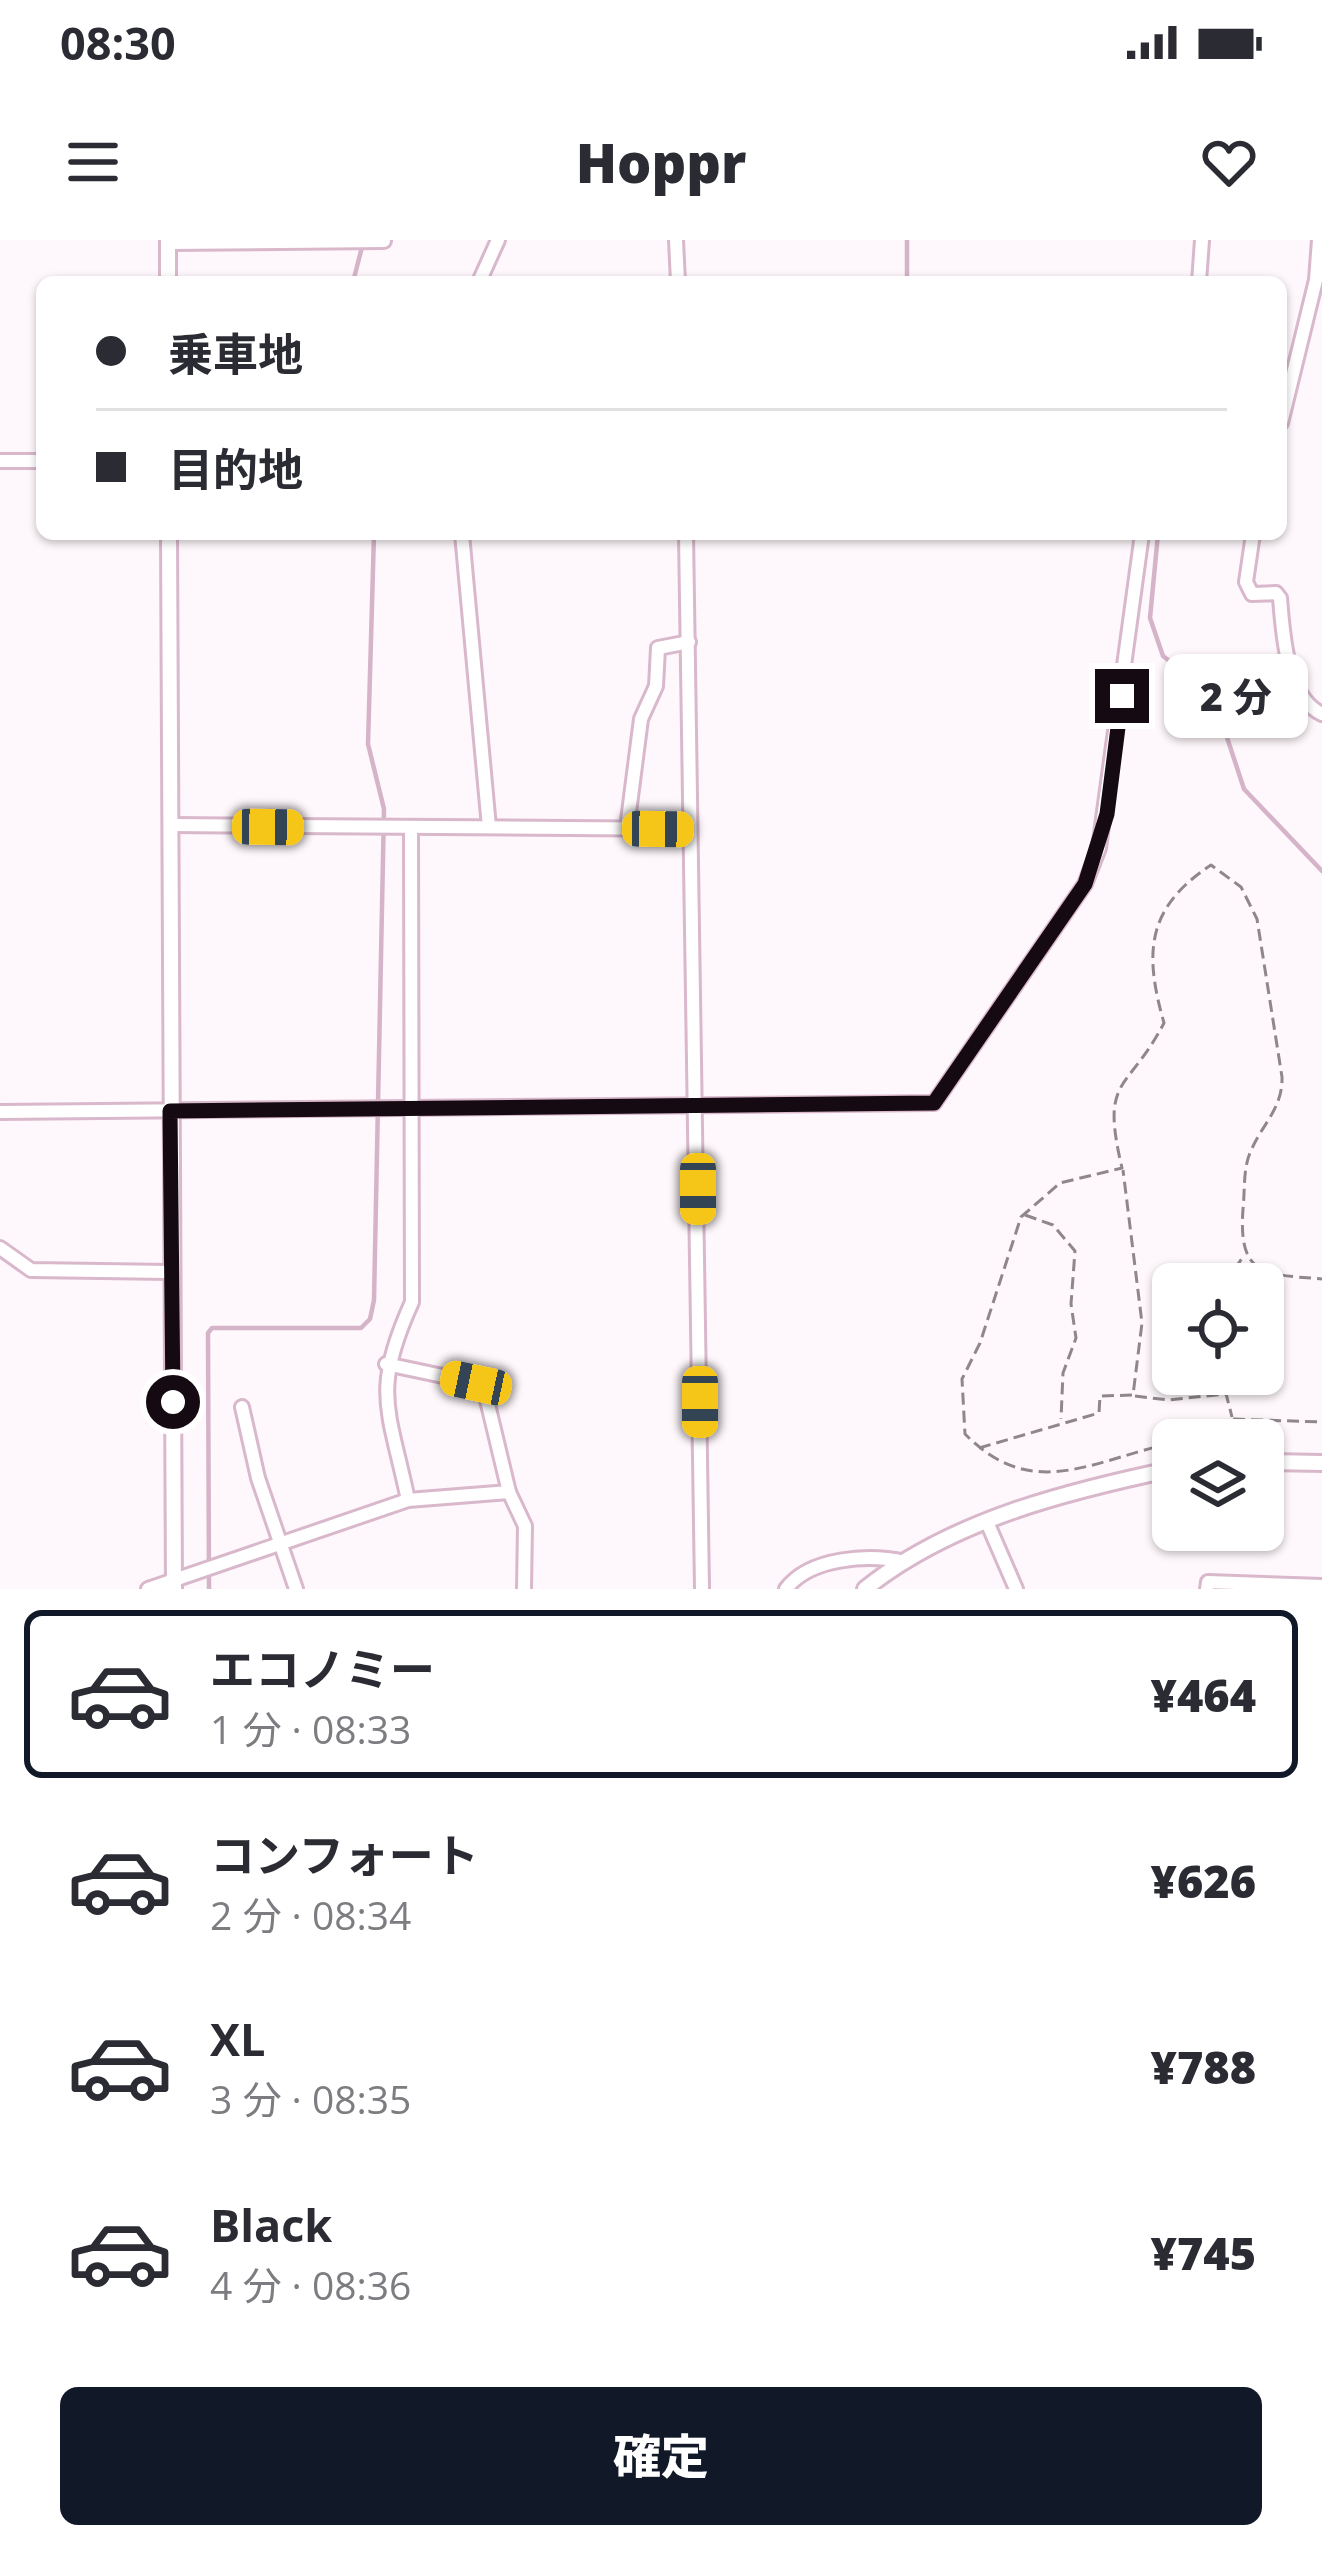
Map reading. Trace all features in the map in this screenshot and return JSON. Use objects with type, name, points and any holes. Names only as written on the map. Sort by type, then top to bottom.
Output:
[{"type":"street","points":[[482,276],[498,240]]},
{"type":"street","points":[[676,240],[678,276]]},
{"type":"street","points":[[1199,276],[1202,240]]},
{"type":"street","points":[[1287,398],[1316,280],[1319,240]]},
{"type":"street","points":[[168,276],[168,241],[383,241]]},
{"type":"street","points":[[0,461],[36,461]]},
{"type":"street","points":[[170,540],[175,1583]]},
{"type":"street","points":[[463,540],[489,827]]},
{"type":"street","points":[[686,540],[698,1109],[701,1589]]},
{"type":"street","points":[[0,1112],[698,1109],[934,1103],[1085,884],[1099,848],[1141,540]]},
{"type":"street","points":[[1252,540],[1246,582],[1252,594],[1276,593],[1280,598],[1283,640],[1300,694],[1322,714]]},
{"type":"street","points":[[627,828],[641,718],[656,686],[658,648],[689,642]]},
{"type":"street","points":[[172,825],[690,829]]},
{"type":"street","points":[[408,1500],[386,1407],[386,1364],[412,1302],[411,830]]},
{"type":"street","points":[[0,1248],[31,1270],[170,1272]]},
{"type":"street","points":[[386,1364],[476,1383],[486,1396],[509,1492],[525,1526],[524,1589]]},
{"type":"street","points":[[242,1407],[258,1478],[296,1589]]},
{"type":"street","points":[[1284,1462],[1322,1463]]},
{"type":"street","points":[[865,1589],[905,1562],[1025,1506],[1152,1474]]},
{"type":"street","points":[[148,1589],[408,1500],[509,1492]]},
{"type":"street","points":[[987,1522],[1016,1589]]},
{"type":"street","points":[[786,1589],[813,1568],[841,1561],[905,1562]]},
{"type":"street","points":[[1208,1589],[1208,1582],[1322,1586]]},
{"type":"path","points":[[1133,1395],[1142,1323],[1114,1132],[1114,1094],[1164,1023],[1150,967],[1151,939],[1182,884],[1211,865],[1241,887],[1257,919],[1282,1077],[1282,1097],[1247,1158],[1241,1239],[1245,1255],[1269,1276],[1322,1280]]},
{"type":"path","points":[[1122,1168],[1060,1183],[1024,1214],[1010,1241],[980,1343],[962,1379],[965,1434],[1014,1471],[1058,1474],[1152,1449]]},
{"type":"path","points":[[1024,1214],[1053,1226],[1075,1251],[1071,1304],[1076,1338],[1063,1373],[1061,1420]]},
{"type":"path","points":[[1239,1263],[1245,1255]]},
{"type":"path","points":[[979,1448],[1061,1420],[1099,1413],[1100,1396],[1168,1400],[1216,1395]]},
{"type":"path","points":[[1226,1395],[1232,1419]]},
{"type":"path","points":[[1284,1421],[1322,1422]]},
{"type":"waterway","points":[[907,240],[907,276]]},
{"type":"waterway","points":[[355,276],[362,247]]},
{"type":"waterway","points":[[209,1589],[208,1333],[212,1328],[361,1328],[370,1319],[374,1300],[384,809],[368,744],[374,540]]},
{"type":"waterway","points":[[1157,540],[1150,618],[1163,656],[1213,695],[1244,789],[1322,871]]},
{"type":"route","points":[[173,1402],[170,1111],[934,1103],[1085,884],[1107,814],[1122,696]]}]
